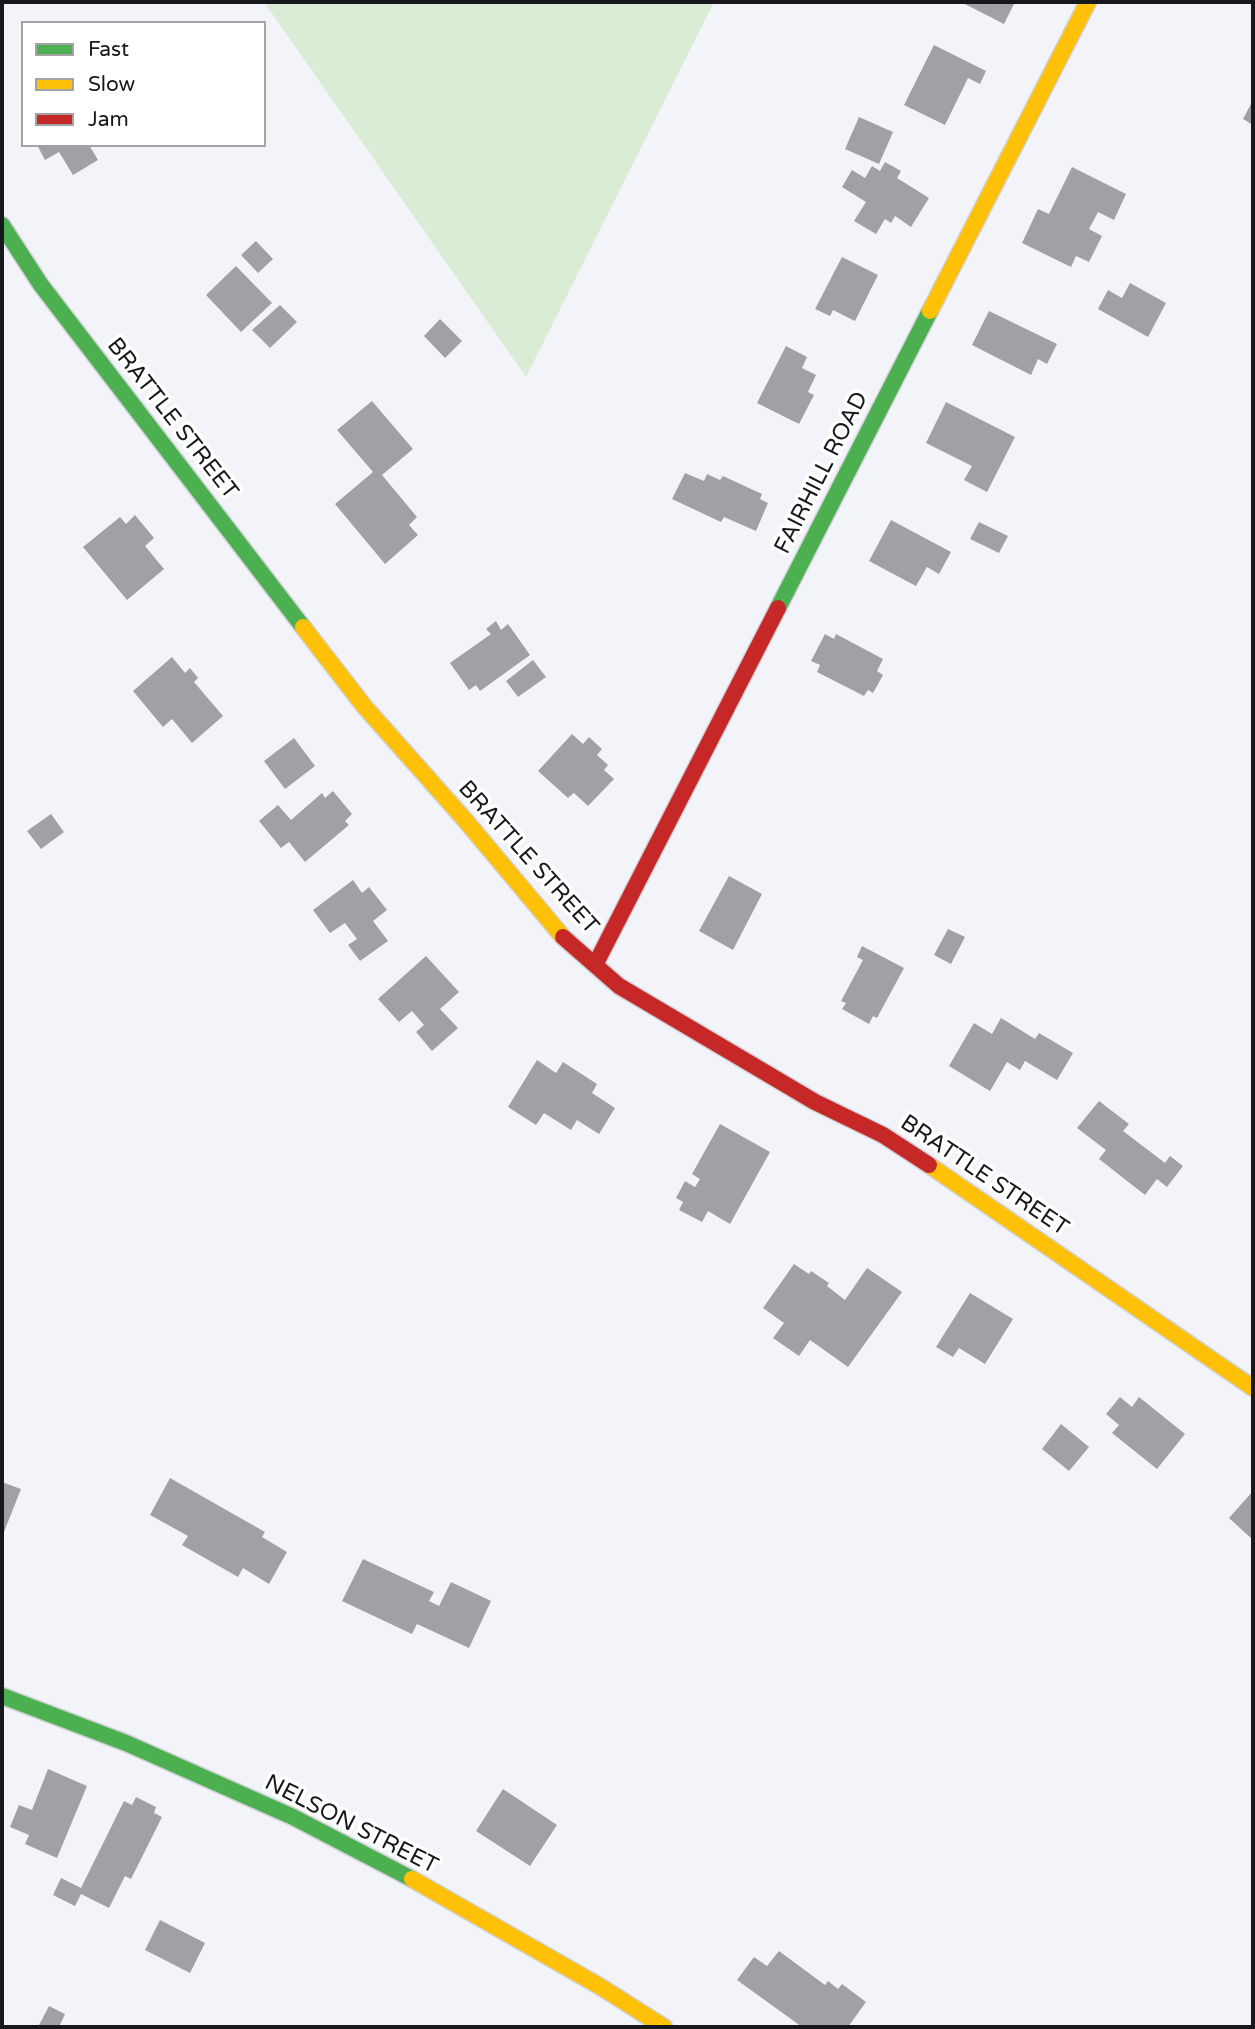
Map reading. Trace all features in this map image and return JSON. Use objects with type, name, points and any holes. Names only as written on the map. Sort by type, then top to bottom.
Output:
[{"type":"street","name":"FAIRHILL ROAD","points":[[595,965],[1088,2]]},
{"type":"street","name":"BRATTLE STREET","points":[[2,225],[41,285],[364,706],[465,820],[562,936],[620,986],[738,1058],[815,1102],[883,1135],[947,1175],[1253,1388]]},
{"type":"street","name":"NELSON STREET","points":[[2,1696],[126,1743],[293,1817],[349,1845],[601,1987],[664,2027]]},
{"type":"green space","points":[[264,2],[714,2],[526,377]]},
{"type":"building","points":[[961,2],[1015,2],[1004,24]]},
{"type":"building","points":[[934,45],[986,71],[980,84],[968,78],[945,125],[904,105]]},
{"type":"building","points":[[1253,100],[1253,125],[1243,119]]},
{"type":"building","points":[[859,117],[893,132],[879,164],[845,149]]},
{"type":"building","points":[[38,147],[90,147],[98,160],[73,175],[59,152],[45,160]]},
{"type":"building","points":[[885,162],[901,171],[897,178],[929,198],[911,227],[895,216],[891,223],[885,219],[876,234],[854,221],[866,202],[842,187],[852,170],[865,178],[872,166],[880,171]]},
{"type":"building","points":[[1072,167],[1126,194],[1114,220],[1098,212],[1089,229],[1102,236],[1089,262],[1076,256],[1071,267],[1022,243],[1038,209],[1049,214]]},
{"type":"building","points":[[256,241],[273,259],[258,273],[241,255]]},
{"type":"building","points":[[842,257],[878,275],[855,321],[833,310],[830,316],[815,309]]},
{"type":"building","points":[[236,266],[272,303],[241,332],[206,295]]},
{"type":"building","points":[[1130,283],[1166,303],[1148,337],[1098,309],[1108,290],[1122,298]]},
{"type":"building","points":[[280,305],[297,322],[270,348],[252,330]]},
{"type":"building","points":[[989,311],[1057,344],[1047,364],[1038,359],[1031,375],[972,345]]},
{"type":"building","points":[[440,319],[462,341],[445,358],[424,336]]},
{"type":"building","points":[[786,346],[807,357],[802,368],[816,375],[808,392],[814,395],[799,424],[757,403]]},
{"type":"building","points":[[372,401],[413,449],[382,475],[417,517],[409,525],[418,535],[385,564],[335,504],[373,472],[337,430]]},
{"type":"building","points":[[946,402],[1015,437],[987,492],[964,480],[972,466],[926,443]]},
{"type":"building","points":[[685,473],[704,481],[707,474],[720,480],[723,476],[762,494],[760,499],[768,503],[756,531],[724,517],[721,522],[672,499]]},
{"type":"building","points":[[135,515],[154,538],[145,546],[164,569],[127,600],[83,547],[120,517],[126,524]]},
{"type":"building","points":[[891,520],[951,552],[939,574],[927,567],[916,586],[869,561]]},
{"type":"building","points":[[979,522],[1008,536],[999,553],[970,539]]},
{"type":"building","points":[[496,621],[501,630],[508,624],[530,655],[480,691],[476,685],[469,690],[450,663],[491,634],[486,629]]},
{"type":"building","points":[[825,634],[834,639],[836,634],[883,659],[877,671],[883,675],[873,693],[868,690],[864,696],[817,672],[820,665],[811,661]]},
{"type":"building","points":[[172,657],[185,673],[190,668],[198,678],[194,682],[223,716],[192,743],[172,719],[163,727],[133,691]]},
{"type":"building","points":[[533,660],[546,677],[518,697],[506,681]]},
{"type":"building","points":[[572,734],[583,744],[589,737],[602,749],[597,755],[608,765],[604,770],[614,779],[588,806],[574,793],[568,798],[538,771]]},
{"type":"building","points":[[294,738],[315,766],[285,789],[264,761]]},
{"type":"building","points":[[333,791],[352,814],[345,821],[349,825],[305,862],[289,842],[281,848],[259,821],[278,805],[291,820],[322,793],[325,798]]},
{"type":"building","points":[[51,814],[64,832],[41,849],[27,831]]},
{"type":"building","points":[[729,876],[762,894],[733,950],[699,931]]},
{"type":"building","points":[[353,880],[362,893],[369,887],[387,910],[373,921],[388,941],[360,961],[348,945],[357,939],[345,923],[330,933],[313,910]]},
{"type":"building","points":[[948,929],[965,937],[951,964],[934,955]]},
{"type":"building","points":[[862,946],[904,968],[877,1018],[873,1016],[869,1024],[842,1009],[846,1003],[841,1001],[863,960],[857,957]]},
{"type":"building","points":[[426,956],[459,992],[440,1009],[458,1028],[432,1051],[416,1032],[424,1025],[412,1011],[399,1022],[378,999]]},
{"type":"building","points":[[1001,1018],[1035,1039],[1039,1033],[1073,1053],[1057,1080],[1025,1061],[1020,1070],[1007,1062],[990,1091],[949,1066],[974,1023],[992,1034]]},
{"type":"building","points":[[537,1060],[556,1073],[563,1062],[597,1084],[592,1093],[615,1108],[599,1134],[577,1120],[571,1130],[544,1113],[536,1125],[508,1107]]},
{"type":"building","points":[[1099,1101],[1129,1124],[1123,1131],[1165,1163],[1170,1156],[1183,1166],[1167,1187],[1157,1179],[1145,1195],[1099,1159],[1106,1150],[1077,1128]]},
{"type":"building","points":[[720,1124],[770,1152],[730,1224],[708,1211],[702,1222],[679,1210],[683,1202],[676,1198],[685,1181],[695,1187],[700,1179],[692,1174]]},
{"type":"building","points":[[794,1264],[829,1283],[827,1286],[845,1300],[867,1268],[902,1292],[848,1367],[810,1340],[799,1356],[773,1338],[784,1323],[763,1308]]},
{"type":"building","points":[[970,1293],[1013,1319],[985,1364],[959,1348],[953,1357],[936,1347]]},
{"type":"building","points":[[1120,1397],[1132,1407],[1139,1397],[1185,1434],[1157,1469],[1112,1433],[1119,1425],[1106,1414]]},
{"type":"building","points":[[1061,1424],[1089,1447],[1069,1471],[1042,1449]]},
{"type":"building","points":[[170,1478],[265,1532],[262,1537],[287,1552],[269,1584],[243,1568],[238,1577],[182,1545],[188,1536],[150,1515]]},
{"type":"building","points":[[2,1482],[21,1489],[2,1537]]},
{"type":"building","points":[[1253,1491],[1253,1540],[1229,1518]]},
{"type":"building","points":[[363,1559],[434,1592],[429,1601],[439,1606],[451,1582],[491,1601],[469,1648],[417,1624],[412,1634],[342,1601]]},
{"type":"building","points":[[48,1769],[87,1786],[57,1858],[25,1844],[29,1835],[10,1827],[19,1805],[32,1810]]},
{"type":"building","points":[[503,1789],[557,1825],[530,1866],[476,1831]]},
{"type":"building","points":[[136,1797],[156,1807],[154,1813],[162,1817],[131,1879],[125,1876],[109,1908],[81,1894],[75,1906],[53,1895],[61,1878],[81,1888],[124,1801],[132,1805]]},
{"type":"building","points":[[160,1920],[205,1943],[190,1973],[145,1950]]},
{"type":"building","points":[[779,1951],[825,1985],[828,1981],[838,1989],[842,1984],[866,2002],[848,2027],[802,2027],[737,1980],[754,1957],[767,1966]]},
{"type":"building","points":[[49,2006],[65,2014],[59,2027],[38,2027]]},
{"type":"traffic: fast","points":[[2,225],[41,285],[303,627]]},
{"type":"traffic: fast","points":[[778,608],[930,311]]},
{"type":"traffic: fast","points":[[2,1696],[126,1743],[293,1817],[412,1879]]},
{"type":"traffic: slow","points":[[930,311],[1088,2]]},
{"type":"traffic: slow","points":[[303,627],[364,706],[465,820],[563,937]]},
{"type":"traffic: slow","points":[[929,1165],[1253,1388]]},
{"type":"traffic: slow","points":[[412,1879],[601,1987],[664,2027]]},
{"type":"traffic: jam","points":[[595,965],[778,608]]},
{"type":"traffic: jam","points":[[563,937],[619,986],[815,1102],[883,1135],[929,1165]]}]
